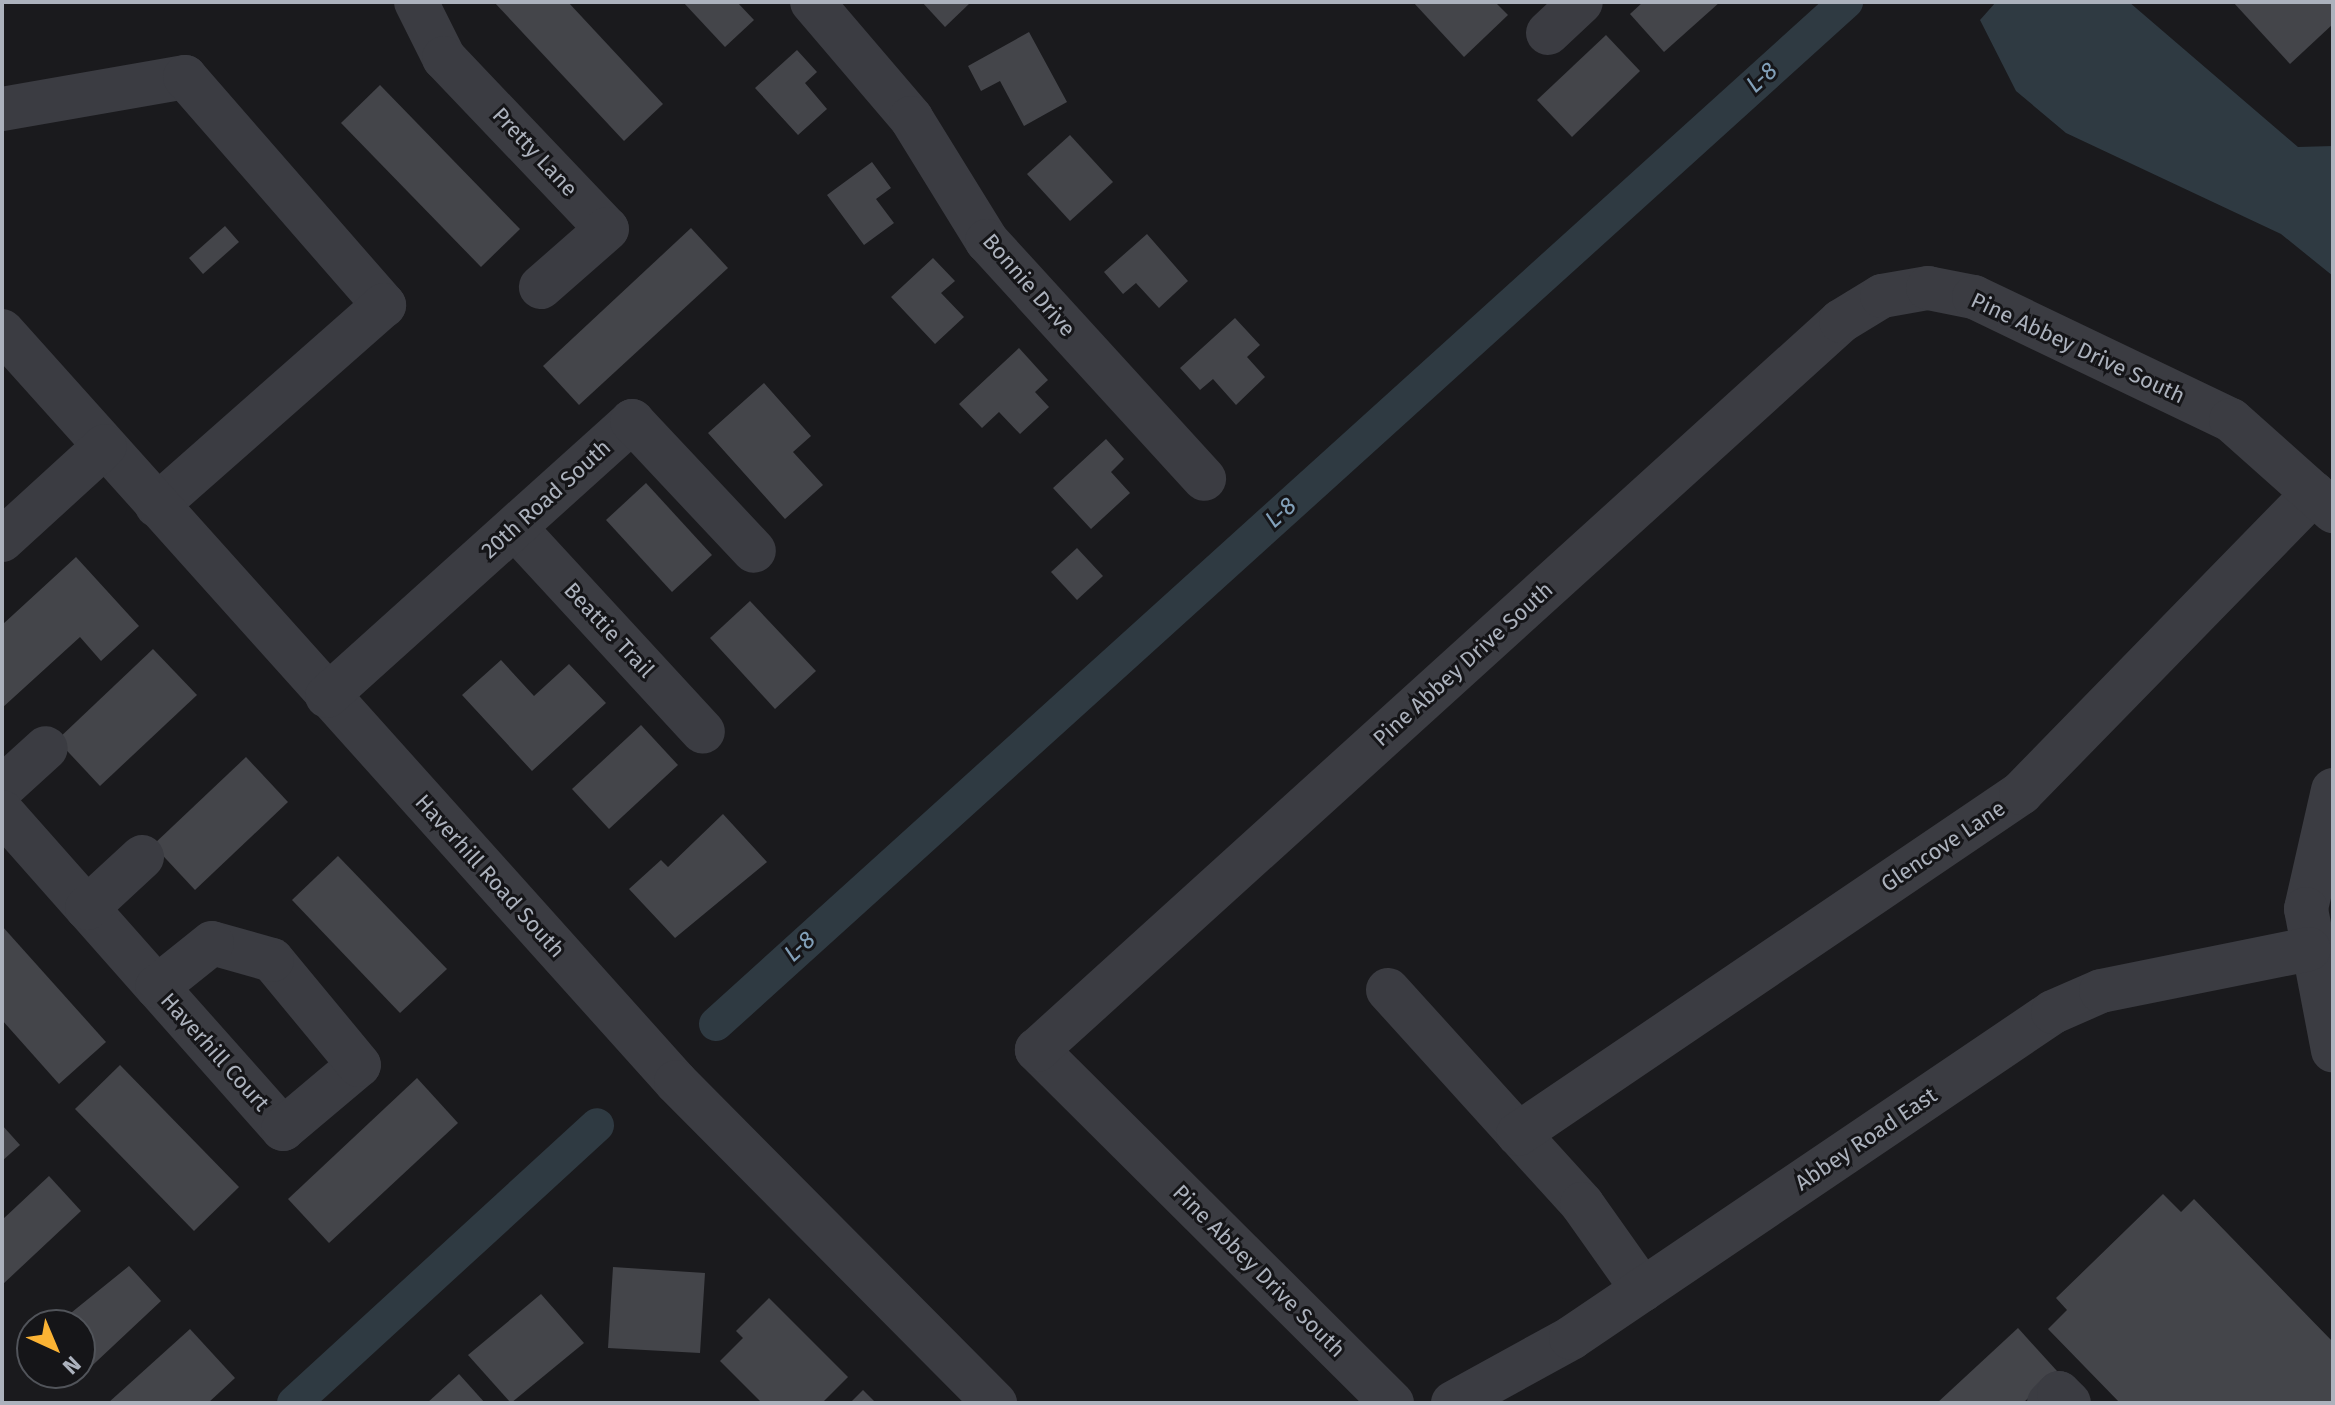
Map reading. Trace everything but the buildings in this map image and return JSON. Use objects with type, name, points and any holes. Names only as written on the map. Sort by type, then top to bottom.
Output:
[{"type":"street","name":"Pretty Lane","points":[[416,2],[444,58],[607,229],[541,287]]},
{"type":"street","name":"Bonnie Drive","points":[[812,2],[911,118],[987,241],[1204,479]]},
{"type":"street","points":[[1548,33],[1581,2]]},
{"type":"street","points":[[2,109],[185,77],[384,305],[157,505]]},
{"type":"street","name":"Pine Abbey Drive South","points":[[1392,1403],[1037,1050],[1829,332],[1882,296],[1928,288],[1974,297],[2231,420],[2324,502]]},
{"type":"street","name":"Haverhill Road South","points":[[2,331],[676,1082],[995,1403]]},
{"type":"street","name":"20th Road South","points":[[327,696],[632,421],[754,551]]},
{"type":"street","points":[[2,540],[105,446]]},
{"type":"street","name":"Glencove Lane","points":[[1518,1134],[2021,793],[2324,502]]},
{"type":"street","name":"Beattie Trail","points":[[515,528],[703,732]]},
{"type":"street","points":[[2,788],[46,748]]},
{"type":"street","points":[[2333,790],[2313,861],[2309,949],[2333,1050]]},
{"type":"street","name":"Haverhill Court","points":[[2,812],[157,987],[283,1129],[359,1065],[272,960],[212,943],[157,987]]},
{"type":"street","points":[[87,908],[142,857]]},
{"type":"street","name":"Abbey Road East","points":[[1453,1403],[1643,1290],[2053,1012],[2101,991],[2309,949]]},
{"type":"street","points":[[1388,990],[1582,1204],[1643,1290]]},
{"type":"street","points":[[2049,1403],[2059,1393],[2069,1403]]},
{"type":"shaded area","points":[[1996,2],[2129,2],[2298,147],[2333,146],[2333,276],[2281,234],[2066,133],[2016,91],[1980,20]]},
{"type":"waterway","name":"L-8","points":[[716,1024],[1846,2]]},
{"type":"waterway","name":"L-8","points":[[294,1403],[597,1125]]}]
